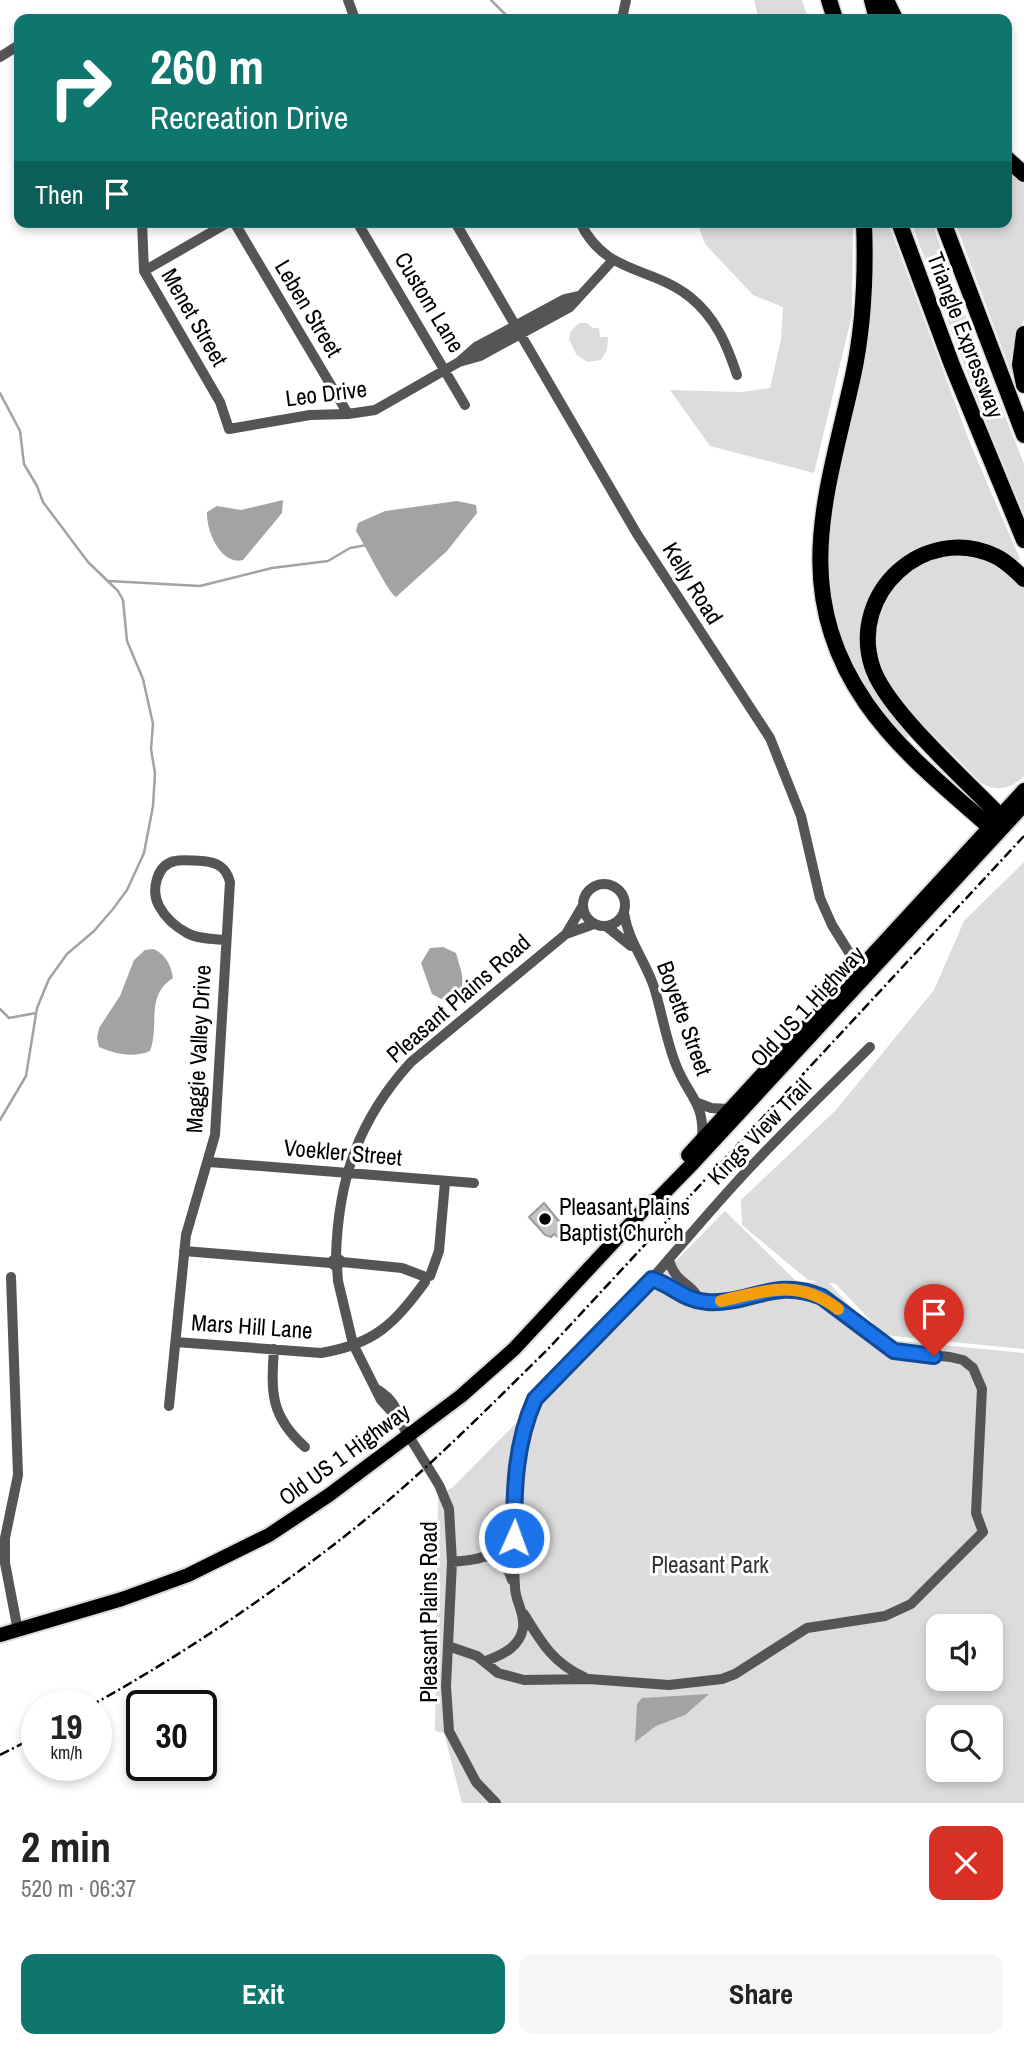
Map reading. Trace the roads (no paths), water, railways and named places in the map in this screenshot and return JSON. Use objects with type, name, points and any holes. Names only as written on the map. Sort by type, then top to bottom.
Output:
[{"type":"highway","points":[[864,228],[865,265],[859,340],[821,516],[820,567],[826,612],[846,669],[879,721],[899,743],[999,825]]},
{"type":"highway","name":"Triangle Expressway","points":[[902,228],[956,376],[1024,540]]},
{"type":"highway","name":"Triangle Expressway","points":[[945,228],[1024,435]]},
{"type":"highway","points":[[1024,334],[1020,366],[1024,385]]},
{"type":"highway","points":[[999,825],[881,686],[872,667],[867,629],[880,591],[907,562],[924,553],[961,547],[980,551],[996,556],[1024,579]]},
{"type":"main road","points":[[999,825],[1024,790]]},
{"type":"main road","points":[[999,825],[1024,805]]},
{"type":"main road","name":"Old US 1 Highway","points":[[0,1635],[122,1599],[188,1575],[269,1535],[329,1495],[461,1396],[514,1349],[648,1205],[659,1198],[687,1170],[862,973],[999,825]]},
{"type":"main road","name":"Old US 1 Highway","points":[[648,1205],[654,1193],[729,1109],[862,973]]},
{"type":"street","name":"Menet Street","points":[[142,228],[144,271],[220,402],[229,429]]},
{"type":"street","points":[[144,271],[220,228]]},
{"type":"street","name":"Leben Street","points":[[235,228],[348,414]]},
{"type":"street","name":"Custom Lane","points":[[361,228],[465,405]]},
{"type":"street","name":"Kelly Road","points":[[459,228],[637,534],[770,738],[801,816],[820,898],[832,925],[862,973]]},
{"type":"street","points":[[584,228],[597,248],[612,261],[688,296],[711,317],[725,340],[737,375]]},
{"type":"street","name":"Leo Drive","points":[[229,429],[310,415],[375,410],[459,362],[480,356],[520,330],[570,307],[612,261]]},
{"type":"street","name":"Maggie Valley Drive","points":[[169,1406],[184,1251],[193,1204],[209,1162],[217,1114],[230,882],[222,867],[209,862],[178,860],[166,864],[158,875],[156,893],[157,901],[167,917],[194,936],[225,940]]},
{"type":"street","name":"Boyette Street","points":[[582,907],[585,894],[590,888],[603,884],[616,888],[624,899],[624,913],[633,947]]},
{"type":"street","points":[[582,907],[584,914],[594,924]]},
{"type":"street","name":"Pleasant Plains Road","points":[[496,1803],[476,1782],[449,1731],[446,1686],[452,1562],[449,1509],[439,1485],[399,1420],[398,1410],[388,1396],[378,1390],[353,1344],[343,1311],[337,1262],[337,1221],[347,1174],[358,1140],[391,1084],[411,1062],[566,934],[582,907]]},
{"type":"street","points":[[606,926],[614,923],[624,913]]},
{"type":"street","name":"Boyette Street","points":[[594,924],[606,926],[633,947],[645,965],[677,1068],[698,1103],[703,1125],[702,1139]]},
{"type":"street","name":"Pleasant Plains Road","points":[[566,934],[594,924]]},
{"type":"street","name":"Kings View Trail","points":[[514,1586],[518,1447],[524,1423],[535,1399],[652,1279],[734,1185],[870,1047]]},
{"type":"street","name":"Boyette Street","points":[[698,1103],[711,1108],[729,1109]]},
{"type":"street","name":"Voekler Street","points":[[209,1162],[474,1183]]},
{"type":"street","name":"Mars Hill Lane","points":[[176,1342],[321,1353],[379,1334],[426,1278],[439,1251],[445,1182]]},
{"type":"street","points":[[184,1251],[402,1268],[426,1278]]},
{"type":"street","points":[[669,1260],[672,1273],[696,1294],[699,1300]]},
{"type":"street","points":[[11,1277],[18,1475],[5,1538],[5,1563],[18,1631]]},
{"type":"street","points":[[448,1646],[462,1649],[486,1661],[498,1673],[517,1679],[589,1679],[668,1685],[722,1679],[736,1674],[807,1628],[885,1616],[901,1610],[911,1604],[983,1532],[976,1513],[982,1389],[973,1368],[963,1360],[894,1351],[812,1292],[779,1289],[721,1301],[690,1300],[663,1282],[652,1279]]},
{"type":"street","points":[[274,1349],[272,1382],[275,1405],[288,1432],[305,1447]]},
{"type":"street","points":[[452,1562],[488,1557],[508,1535],[514,1522]]},
{"type":"street","name":"Kings View Trail","points":[[486,1661],[508,1651],[516,1644],[523,1626],[522,1611],[509,1570],[498,1560],[488,1557]]},
{"type":"street","points":[[522,1611],[546,1651],[565,1668],[589,1679]]},
{"type":"waterway","points":[[491,0],[505,14]]},
{"type":"waterway","points":[[0,393],[20,431],[24,464],[43,502],[88,562],[118,591],[123,600],[127,641],[143,679],[153,724],[151,749],[155,773],[153,806],[144,853],[127,890],[113,909],[94,931],[67,954],[49,979],[37,1008],[26,1076],[0,1120]]},
{"type":"waterway","points":[[109,581],[200,586],[272,568],[328,561],[350,548],[367,545]]},
{"type":"waterway","points":[[0,1009],[9,1018],[36,1013]]},
{"type":"railway","points":[[112,1693],[191,1646],[288,1579],[376,1511],[477,1419],[549,1348],[1024,836]]},
{"type":"railway","points":[[0,1755],[21,1744]]},
{"type":"place","name":"Pleasant Plains Baptist Church","points":[[545,1219]]},
{"type":"park label","name":"Pleasant Park","points":[[710,1564]]}]
